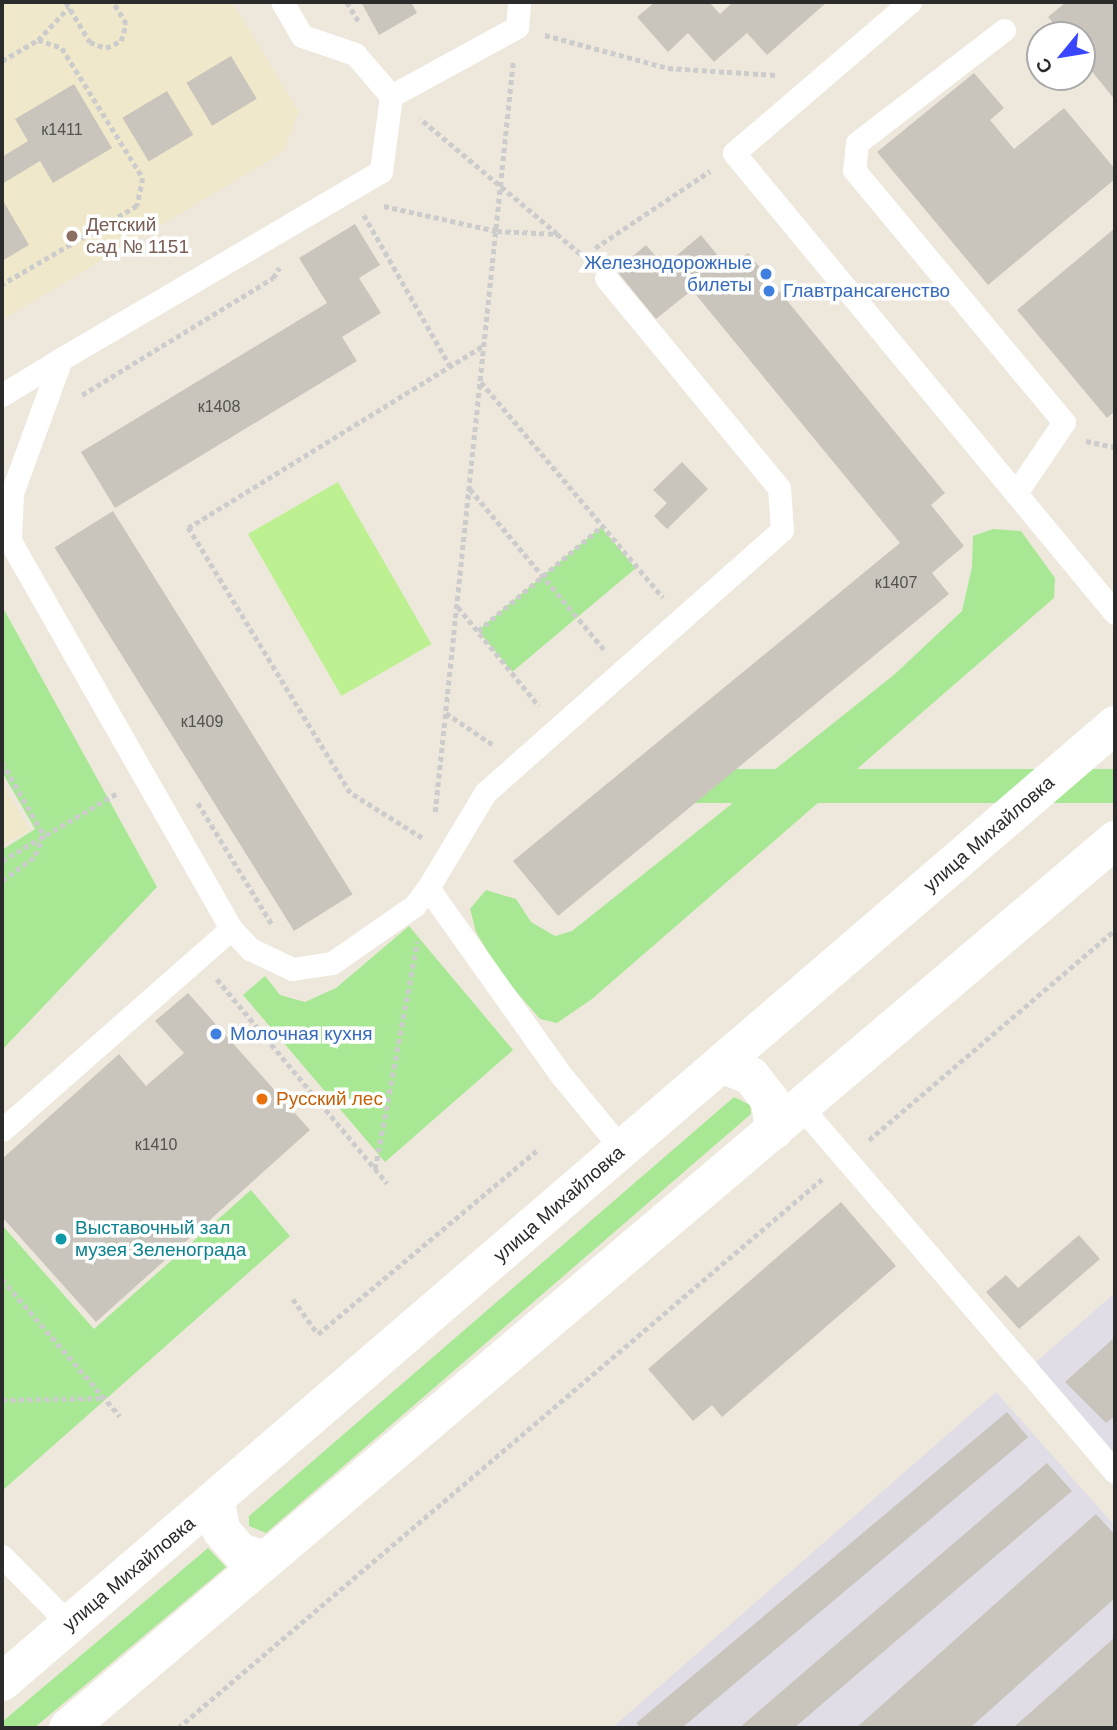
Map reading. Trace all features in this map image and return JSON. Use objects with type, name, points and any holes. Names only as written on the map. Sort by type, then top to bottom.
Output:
[{"type":"main road","name":"улица Михайловка","points":[[2,1682],[216,1502],[1115,725]]},
{"type":"main road","points":[[68,1728],[1115,840]]},
{"type":"main road","points":[[723,1065],[751,1076],[788,1119]]},
{"type":"main road","points":[[216,1502],[221,1530],[240,1552],[265,1560]]},
{"type":"lane","points":[[2,395],[381,171],[391,96],[355,54],[302,36],[282,2]]},
{"type":"lane","points":[[391,96],[517,27],[519,2]]},
{"type":"lane","points":[[910,2],[734,153],[1115,613]]},
{"type":"lane","points":[[1004,30],[857,143],[854,170],[1064,422],[1016,493]]},
{"type":"lane","points":[[61,359],[12,493],[10,541],[230,929],[250,949],[292,969],[332,963],[414,906],[428,888],[485,793],[782,530],[779,488],[606,278]]},
{"type":"lane","points":[[428,888],[561,1075],[622,1149]]},
{"type":"lane","points":[[2,1130],[230,929]]},
{"type":"lane","points":[[788,1119],[845,1160],[1115,1472]]},
{"type":"lane","points":[[2,1556],[69,1624]]},
{"type":"path","points":[[2,61],[38,40],[67,4],[90,42],[107,48],[121,41],[126,24],[113,2]]},
{"type":"path","points":[[435,818],[517,27],[668,68],[822,77]]},
{"type":"path","points":[[2,285],[137,206],[143,178],[62,48],[38,40]]},
{"type":"path","points":[[391,96],[500,184],[606,278]]},
{"type":"path","points":[[583,256],[643,220],[734,153]]},
{"type":"path","points":[[376,204],[497,231],[557,234]]},
{"type":"path","points":[[351,217],[369,207]]},
{"type":"path","points":[[362,211],[450,366]]},
{"type":"path","points":[[77,407],[82,394],[273,278],[282,261]]},
{"type":"path","points":[[375,1168],[428,888],[432,845],[351,793],[188,527],[485,345]]},
{"type":"path","points":[[481,382],[601,527],[682,618]]},
{"type":"path","points":[[470,488],[622,671]]},
{"type":"path","points":[[478,631],[601,527]]},
{"type":"path","points":[[457,607],[557,729]]},
{"type":"path","points":[[446,713],[519,762]]},
{"type":"path","points":[[2,762],[44,835]]},
{"type":"path","points":[[2,861],[142,778]]},
{"type":"path","points":[[196,799],[275,928]]},
{"type":"path","points":[[2,881],[34,858],[44,835]]},
{"type":"path","points":[[178,1728],[1115,930]]},
{"type":"path","points":[[198,957],[387,1183]]},
{"type":"path","points":[[293,1299],[318,1334],[536,1151]]},
{"type":"path","points":[[2,1279],[120,1416]]},
{"type":"path","points":[[2,1400],[104,1398]]},
{"type":"shaded area","name":"Детский сад № 1151","points":[[2,2],[232,2],[299,112],[283,152],[2,320]]},
{"type":"shaded area","points":[[2,782],[30,830],[2,846]]},
{"type":"shaded area","points":[[1115,1293],[1115,1460],[1029,1368]]},
{"type":"shaded area","points":[[996,1392],[1115,1526],[1115,1728],[612,1728]]},
{"type":"green space","points":[[338,482],[432,644],[341,696],[248,534]]},
{"type":"green space","points":[[601,527],[636,568],[512,672],[478,630]]},
{"type":"green space","points":[[993,529],[1021,531],[1055,578],[1054,598],[592,999],[557,1023],[540,1019],[501,974],[476,932],[470,909],[486,890],[516,899],[531,922],[555,936],[572,931],[895,674],[962,611],[972,567],[973,536]]},
{"type":"green space","points":[[2,606],[157,887],[2,1050],[2,850],[35,829],[2,772]]},
{"type":"green space","points":[[659,769],[1115,769],[1115,803],[659,803]]},
{"type":"green space","points":[[409,926],[513,1050],[385,1162],[243,995],[265,976],[280,995],[305,1002],[336,988]]},
{"type":"green space","points":[[734,1097],[750,1105],[751,1114],[266,1533],[249,1526],[249,1516]]},
{"type":"green space","points":[[251,1190],[290,1236],[2,1491],[2,1225],[94,1329]]},
{"type":"green space","points":[[208,1548],[226,1567],[34,1728],[2,1728],[2,1722]]},
{"type":"building","points":[[361,2],[411,2],[417,13],[379,35]]},
{"type":"building","points":[[655,2],[709,2],[720,14],[733,2],[827,2],[767,55],[747,33],[714,62],[688,33],[668,52],[637,17]]},
{"type":"building","points":[[1066,2],[1115,2],[1115,100],[1096,76],[1096,21],[1051,21],[1048,17]]},
{"type":"building","points":[[231,56],[257,99],[212,126],[186,83]]},
{"type":"building","points":[[974,73],[1004,108],[990,120],[1014,149],[1064,108],[1115,169],[1115,179],[988,285],[877,152]]},
{"type":"building","points":[[74,84],[112,148],[53,183],[40,161],[2,184],[2,157],[28,141],[15,119]]},
{"type":"building","points":[[167,91],[193,135],[149,161],[122,118]]},
{"type":"building","points":[[2,199],[29,245],[2,261]]},
{"type":"building","points":[[355,224],[380,265],[359,278],[381,313],[342,337],[357,361],[115,508],[81,452],[327,303],[299,258]]},
{"type":"building","points":[[1115,228],[1115,411],[1107,418],[1017,310]]},
{"type":"building","points":[[701,235],[728,268],[748,253],[945,493],[931,505],[964,546],[932,573],[949,594],[558,916],[513,861],[900,543],[692,290],[656,319],[616,270],[646,245],[664,266]]},
{"type":"building","points":[[682,462],[708,489],[667,529],[654,516],[667,503],[653,490]]},
{"type":"building","points":[[113,511],[353,894],[294,931],[54,548]]},
{"type":"building","points":[[188,993],[310,1130],[96,1322],[2,1217],[2,1159],[119,1054],[146,1086],[184,1053],[155,1021]]},
{"type":"building","points":[[841,1202],[896,1266],[722,1417],[712,1405],[693,1421],[648,1369]]},
{"type":"building","points":[[1079,1235],[1100,1259],[1019,1329],[986,1292],[1006,1275],[1018,1288]]},
{"type":"building","points":[[1115,1337],[1115,1416],[1106,1423],[1065,1382]]},
{"type":"building","points":[[1007,1412],[1028,1437],[682,1728],[640,1728],[636,1723]]},
{"type":"building","points":[[1047,1463],[1072,1491],[794,1728],[739,1728]]},
{"type":"building","points":[[1096,1514],[1115,1535],[1115,1598],[970,1728],[856,1728]]},
{"type":"building","points":[[1115,1637],[1115,1728],[1013,1728]]},
{"type":"place","name":"Детский сад № 1151","points":[[72,236]]},
{"type":"place","name":"Железнодорожные билеты","points":[[766,274]]},
{"type":"place","name":"Главтрансагенство","points":[[769,291]]},
{"type":"place","name":"Молочная кухня","points":[[216,1034]]},
{"type":"place","name":"Русский лес","points":[[262,1099]]},
{"type":"place","name":"Выставочный зал музея Зеленограда","points":[[61,1239]]}]
